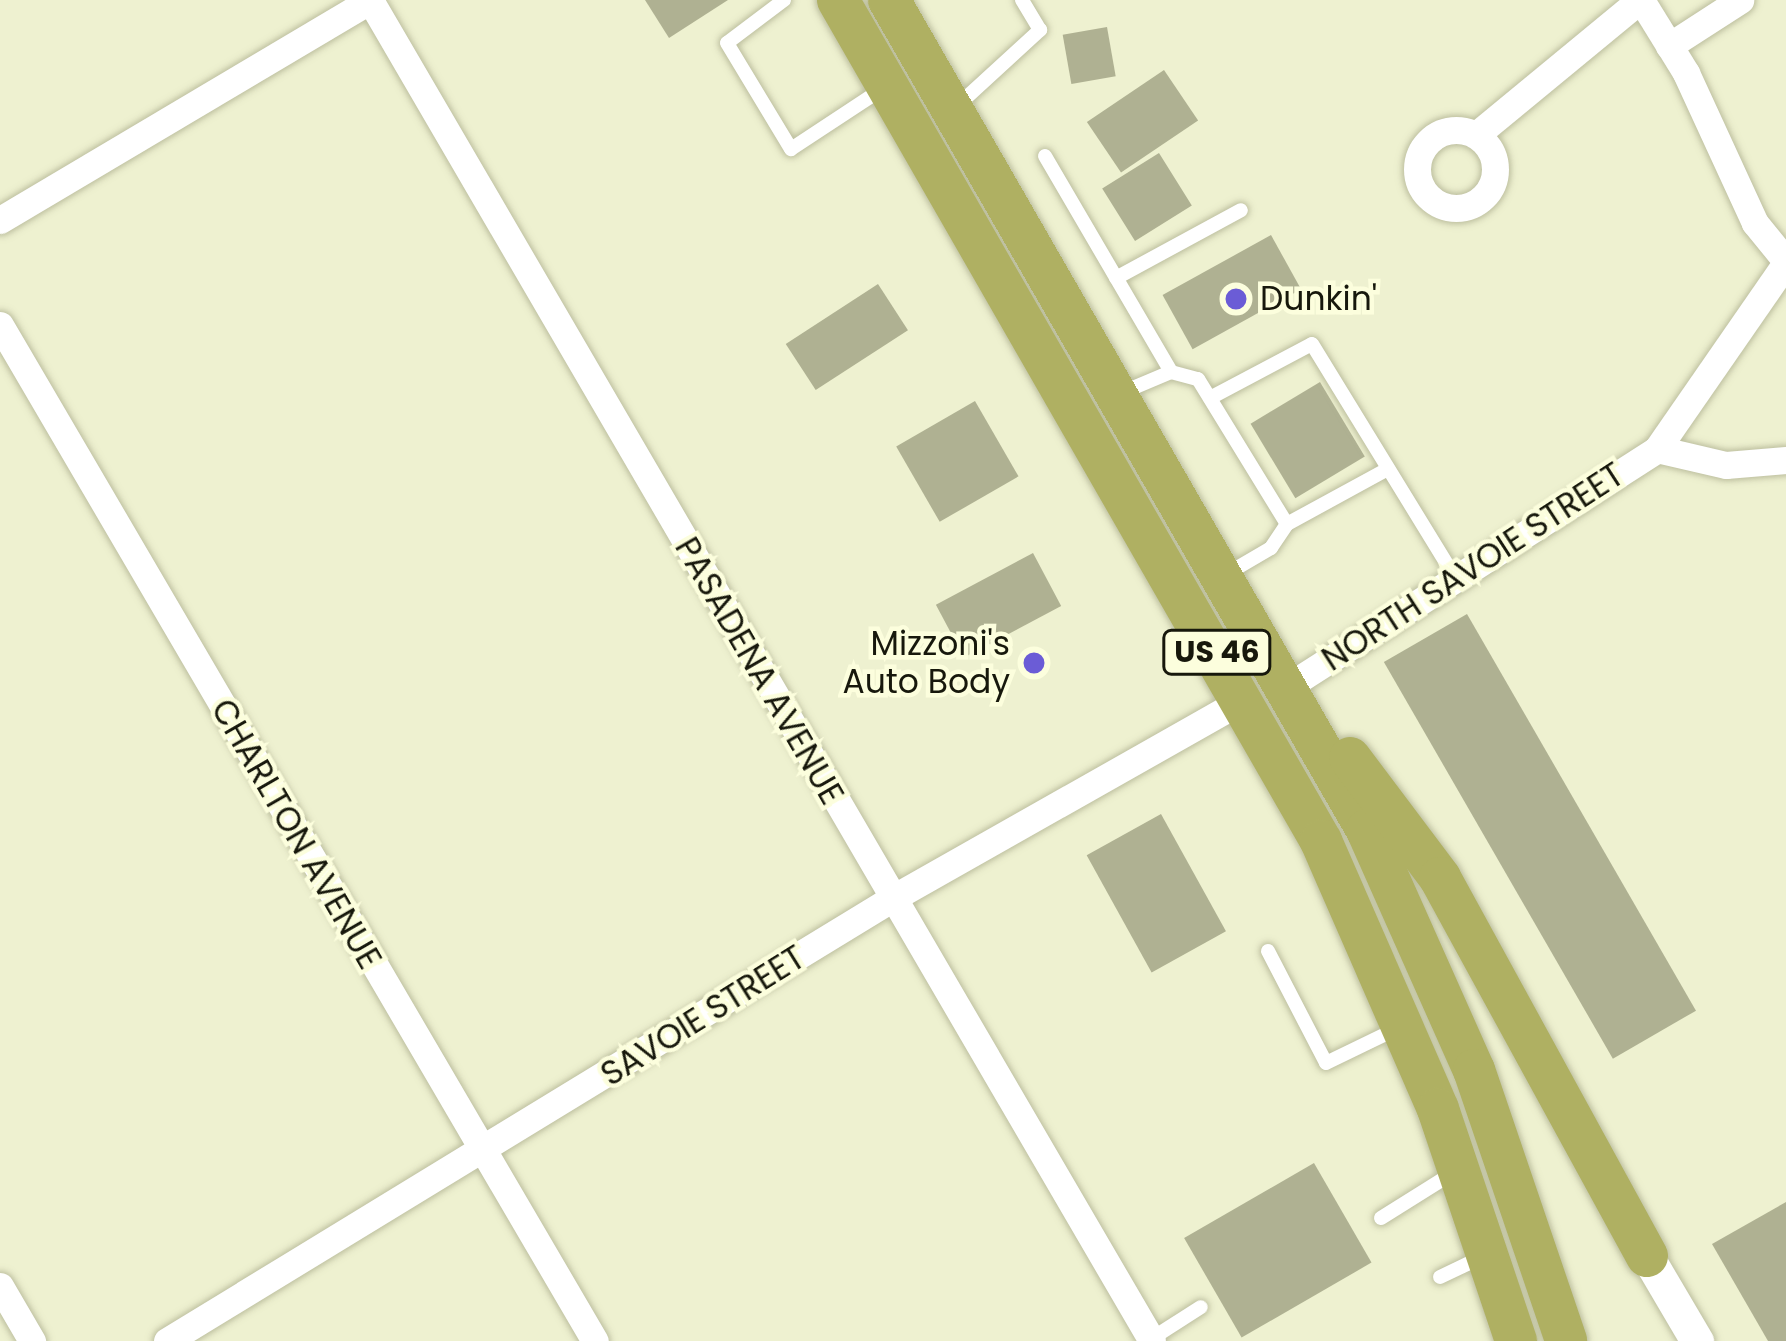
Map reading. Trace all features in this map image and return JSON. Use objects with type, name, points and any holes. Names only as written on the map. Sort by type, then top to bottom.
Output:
[{"type":"highway","name":"US 46","points":[[838,0],[1244,699],[1404,1025],[1460,1168],[1516,1341]]},
{"type":"highway","name":"US 46","points":[[889,0],[1290,685],[1450,1009],[1566,1341]]},
{"type":"highway","points":[[1290,685],[1440,878],[1647,1256]]},
{"type":"street","points":[[0,220],[370,0]]},
{"type":"street","name":"PASADENA AVENUE","points":[[370,0],[1151,1340]]},
{"type":"street","points":[[1476,135],[1641,0],[1669,46],[1755,223],[1786,262]]},
{"type":"street","points":[[1669,46],[1740,0]]},
{"type":"street","name":"NORTH SAVOIE STREET","points":[[1290,685],[1453,574],[1657,449],[1786,262]]},
{"type":"street","name":"CHARLTON AVENUE","points":[[0,325],[595,1341]]},
{"type":"street","name":"NORTH SAVOIE STREET","points":[[1657,449],[1726,465],[1786,460]]},
{"type":"street","name":"SAVOIE STREET","points":[[167,1341],[482,1153],[891,898],[1244,699]]},
{"type":"street","points":[[1647,1256],[1697,1341]]},
{"type":"street","points":[[0,1286],[32,1341]]},
{"type":"lane","points":[[784,0],[727,43],[791,149],[888,85]]},
{"type":"lane","points":[[953,109],[1040,30],[1022,0]]},
{"type":"lane","points":[[1045,156],[1171,372]]},
{"type":"lane","points":[[1116,278],[1241,210]]},
{"type":"lane","points":[[1210,398],[1312,344],[1453,574]]},
{"type":"lane","points":[[1119,394],[1171,372],[1186,371],[1210,398],[1287,524]]},
{"type":"lane","points":[[1225,574],[1271,548],[1287,524],[1388,469]]},
{"type":"lane","points":[[1268,951],[1326,1063],[1404,1025]]},
{"type":"lane","points":[[1381,1218],[1460,1168]]},
{"type":"lane","points":[[1440,1277],[1489,1254]]},
{"type":"lane","points":[[1151,1340],[1201,1307]]},
{"type":"building","points":[[645,0],[728,0],[669,38]]},
{"type":"building","points":[[1107,27],[1116,76],[1071,84],[1063,35]]},
{"type":"building","points":[[1164,70],[1198,121],[1121,173],[1087,122]]},
{"type":"building","points":[[1159,153],[1192,206],[1135,241],[1102,189]]},
{"type":"building","points":[[1271,235],[1301,289],[1193,349],[1163,295]]},
{"type":"building","points":[[878,284],[908,330],[816,390],[786,344]]},
{"type":"building","points":[[1320,382],[1365,457],[1295,498],[1251,424]]},
{"type":"building","points":[[975,401],[1018,476],[940,522],[896,446]]},
{"type":"building","points":[[1033,553],[1061,606],[964,658],[936,605]]},
{"type":"building","points":[[1467,614],[1696,1011],[1613,1059],[1384,662]]},
{"type":"building","points":[[1161,814],[1226,931],[1152,972],[1087,855]]},
{"type":"building","points":[[1314,1163],[1372,1263],[1242,1338],[1184,1238]]},
{"type":"building","points":[[1786,1202],[1786,1341],[1768,1341],[1712,1244]]},
{"type":"place","name":"Dunkin'","points":[[1236,299]]},
{"type":"place","name":"Mizzoni's Auto Body","points":[[1034,663]]}]
